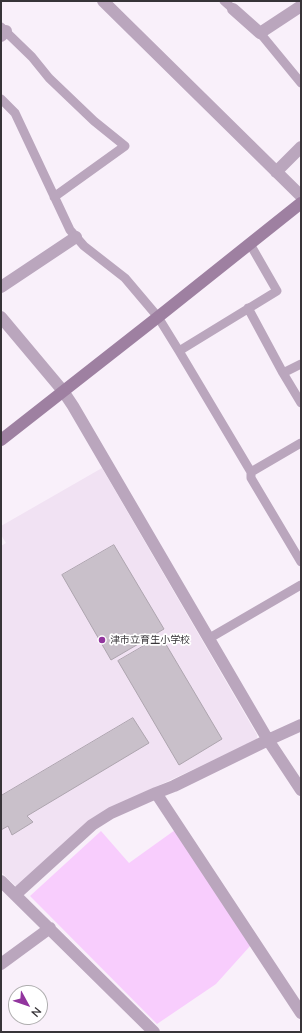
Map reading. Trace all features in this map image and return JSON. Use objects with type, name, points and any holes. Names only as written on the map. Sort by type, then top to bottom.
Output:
[{"type":"street","points":[[103,1],[301,196]]},
{"type":"street","points":[[233,9],[260,33],[301,6]]},
{"type":"street","points":[[276,172],[301,147]]},
{"type":"street","points":[[1,440],[301,203]]},
{"type":"street","points":[[1,287],[76,237]]},
{"type":"street","points":[[1,317],[63,391],[73,406],[208,639],[268,740],[301,790]]},
{"type":"street","points":[[15,895],[92,825],[111,812],[197,776],[301,725]]},
{"type":"street","points":[[156,792],[301,1013]]},
{"type":"street","points":[[1,882],[50,928],[152,1032]]},
{"type":"street","points":[[1,964],[50,928]]},
{"type":"lane","points":[[224,1],[233,9]]},
{"type":"lane","points":[[3,31],[32,57],[49,78],[94,121],[125,146],[54,197]]},
{"type":"lane","points":[[260,33],[301,83]]},
{"type":"lane","points":[[1,100],[15,113],[70,230],[84,246],[125,278],[158,317],[251,472],[251,478],[301,562]]},
{"type":"lane","points":[[179,351],[277,291],[250,244]]},
{"type":"lane","points":[[248,308],[283,374],[301,403]]},
{"type":"lane","points":[[283,374],[301,364]]},
{"type":"lane","points":[[251,472],[301,443]]},
{"type":"lane","points":[[208,639],[301,585]]},
{"type":"shaded area","name":"津市立育生小学校","points":[[102,468],[257,735],[257,740],[110,808],[18,888],[1,872],[1,546],[6,543],[1,535],[1,526]]},
{"type":"shaded area","points":[[175,830],[251,945],[216,984],[157,1024],[30,896],[101,831],[129,863]]},
{"type":"building","points":[[114,545],[164,629],[111,660],[62,575]]},
{"type":"building","points":[[161,636],[222,739],[179,765],[118,661]]},
{"type":"building","points":[[133,718],[149,743],[27,816],[33,822],[12,835],[8,826],[1,830],[1,796]]},
{"type":"place","name":"津市立育生小学校","points":[[102,640]]}]
